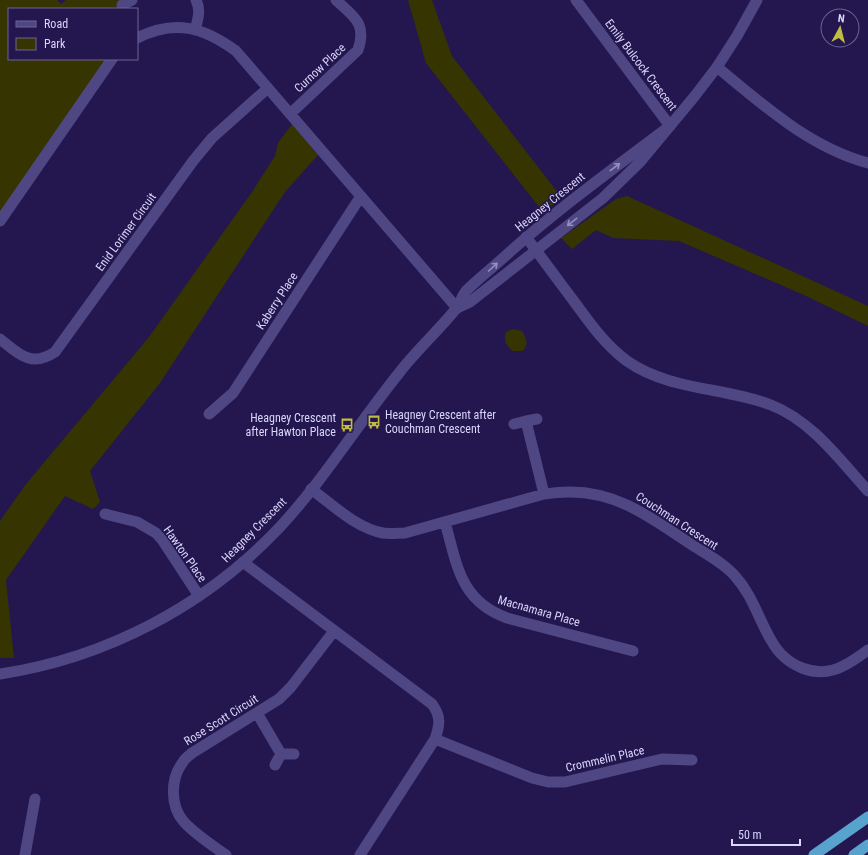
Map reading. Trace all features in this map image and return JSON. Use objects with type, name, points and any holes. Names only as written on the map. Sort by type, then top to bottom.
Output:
[{"type":"highway","points":[[814,855],[868,817]]},
{"type":"highway","points":[[854,855],[868,846]]},
{"type":"street","points":[[195,30],[199,12],[199,6],[196,0]]},
{"type":"street","name":"Curnow Place","points":[[290,114],[358,50],[361,40],[361,28],[358,22],[336,0]]},
{"type":"street","name":"Emily Bulcock Crescent","points":[[576,0],[670,126]]},
{"type":"street","name":"Heagney Crescent","points":[[457,308],[470,302],[603,198],[624,179],[670,126],[717,67],[737,36],[754,1]]},
{"type":"street","points":[[138,37],[152,31],[181,27],[204,32],[221,40],[236,51],[457,308]]},
{"type":"street","points":[[0,221],[111,60]]},
{"type":"street","points":[[717,67],[782,120],[809,138],[850,157],[868,163]]},
{"type":"street","name":"Enid Lorimer Circuit","points":[[0,339],[28,359],[37,360],[46,358],[55,352],[192,161],[212,138],[268,88]]},
{"type":"street","name":"Heagney Crescent","points":[[0,674],[42,666],[97,649],[149,626],[198,596],[243,562],[279,527],[311,489],[399,373],[457,308],[464,293],[526,237],[670,126]]},
{"type":"street","name":"Kaberry Place","points":[[209,414],[233,393],[361,196]]},
{"type":"street","points":[[526,237],[596,330],[610,347],[627,361],[646,372],[665,380],[752,399],[771,405],[790,414],[808,426],[824,441],[868,491]]},
{"type":"street","points":[[514,424],[537,419]]},
{"type":"street","points":[[526,422],[544,494]]},
{"type":"street","name":"Couchman Crescent","points":[[311,489],[353,520],[367,528],[382,533],[405,533],[544,494],[567,492],[603,495],[625,503],[647,514],[734,575],[745,588],[754,604],[770,640],[779,652],[796,666],[817,672],[831,671],[844,666],[868,650]]},
{"type":"street","name":"Hawton Place","points":[[104,514],[137,522],[156,533],[163,541],[198,596]]},
{"type":"street","name":"Macnamara Place","points":[[445,522],[462,579],[470,593],[481,605],[493,613],[507,618],[633,651]]},
{"type":"street","points":[[243,562],[432,704],[436,710],[439,718],[439,727],[435,739],[360,855]]},
{"type":"street","name":"Rose Scott Circuit","points":[[226,855],[183,821],[177,810],[174,798],[174,785],[177,772],[183,761],[192,753],[279,699],[291,687],[334,631]]},
{"type":"street","points":[[257,713],[281,754]]},
{"type":"street","name":"Crommelin Place","points":[[435,739],[532,778],[548,782],[565,782],[662,760],[692,760]]},
{"type":"street","points":[[281,754],[294,754]]},
{"type":"street","points":[[275,765],[281,754]]},
{"type":"street","points":[[25,855],[35,799]]},
{"type":"green space","points":[[0,0],[57,0],[61,4],[66,0],[119,0],[123,8],[8,8],[8,60],[111,60],[0,221]]},
{"type":"green space","points":[[408,0],[432,0],[452,56],[562,198],[543,212],[426,63]]},
{"type":"green space","points":[[292,124],[318,155],[285,192],[160,383],[90,471],[100,502],[93,509],[65,496],[6,580],[14,658],[0,658],[0,521],[26,484],[149,337],[252,192],[275,156],[278,143]]},
{"type":"green space","points":[[627,196],[868,306],[868,326],[804,295],[679,241],[613,238],[596,230],[572,249],[561,238],[616,199]]},
{"type":"green space","points":[[513,329],[522,331],[525,336],[527,344],[522,351],[513,351],[506,343],[506,332]]},
{"type":"place","name":"Heagney Crescent after Couchman Crescent","points":[[374,422]]},
{"type":"place","name":"Heagney Crescent after Hawton Place","points":[[347,425]]}]
